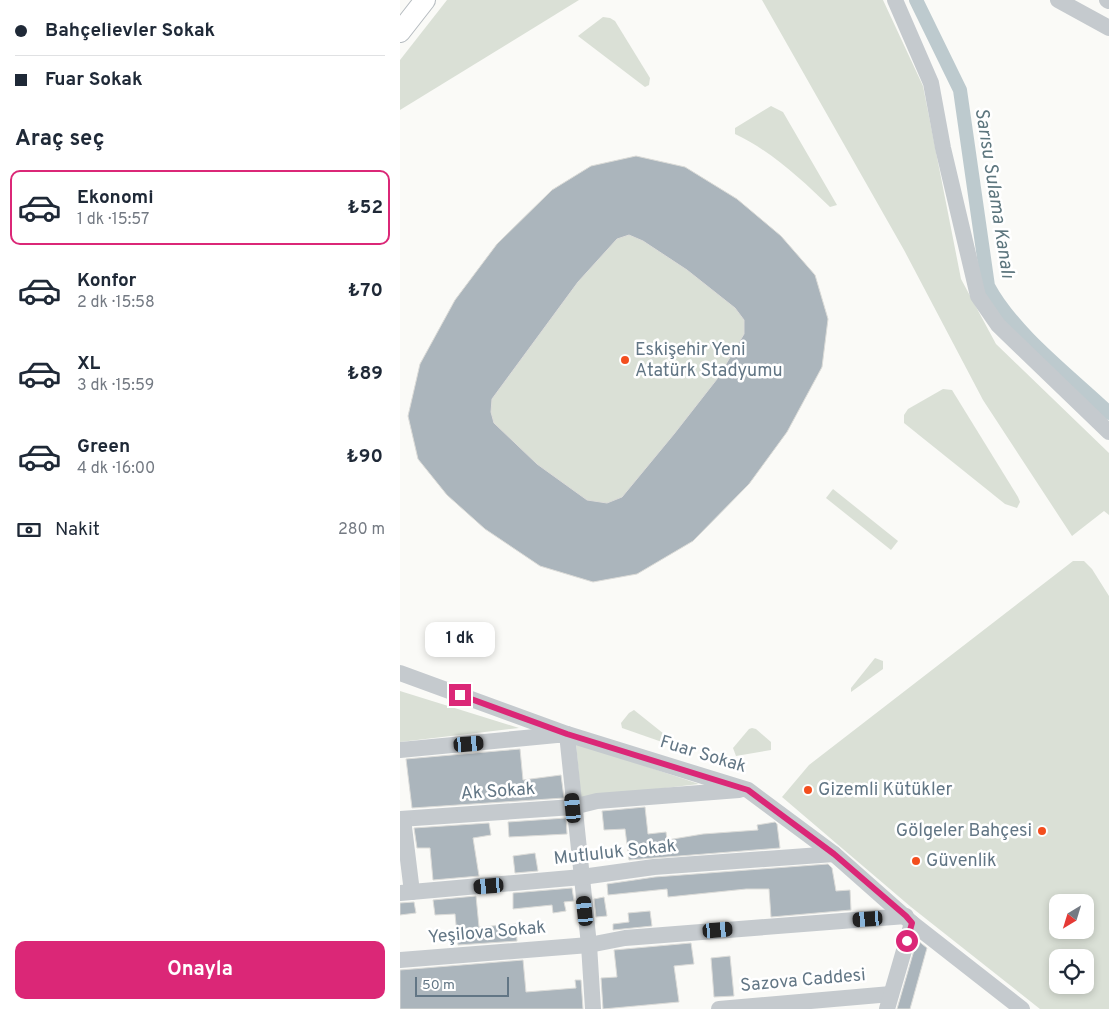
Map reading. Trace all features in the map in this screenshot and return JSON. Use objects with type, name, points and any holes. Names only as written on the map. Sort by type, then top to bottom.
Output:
[{"type":"main road","points":[[400,32],[425,0]]},
{"type":"street","points":[[895,0],[931,83],[943,148],[978,296],[998,325],[1109,432]]},
{"type":"street","points":[[1058,0],[1109,28]]},
{"type":"street","name":"Fuar Sokak","points":[[400,673],[567,734],[748,790],[834,854],[909,919],[1022,1009]]},
{"type":"street","points":[[400,750],[567,734],[573,808],[589,945],[593,1009]]},
{"type":"street","name":"Ak Sokak","points":[[402,819],[573,808],[598,801],[748,790]]},
{"type":"street","points":[[402,819],[406,892]]},
{"type":"street","name":"Mutluluk Sokak","points":[[406,892],[582,877],[654,867],[834,854]]},
{"type":"street","points":[[889,1002],[909,919]]},
{"type":"street","name":"Yeşilova Sokak","points":[[400,960],[589,945],[625,938],[909,919]]},
{"type":"street","name":"Sazova Caddesi","points":[[719,1009],[889,1002]]},
{"type":"shaded area","points":[[447,0],[579,0],[400,110],[400,60]]},
{"type":"shaded area","points":[[762,0],[883,0],[923,86],[961,279],[996,344],[1109,453],[1109,515],[1104,511],[1072,536],[983,400],[904,250]]},
{"type":"shaded area","points":[[603,17],[615,21],[650,78],[649,85],[645,87],[578,36]]},
{"type":"shaded area","points":[[771,106],[783,112],[837,205],[830,207],[797,176],[773,157],[735,134],[735,128]]},
{"type":"shaded area","name":"Eskişehir Yeni Atatürk Stadyumu","points":[[636,156],[685,167],[737,199],[781,236],[815,275],[828,319],[822,367],[787,432],[749,484],[693,541],[637,574],[593,581],[485,529],[447,495],[418,459],[408,416],[420,364],[455,300],[497,244],[552,190],[591,166]]},
{"type":"shaded area","points":[[943,389],[952,390],[1018,497],[1020,502],[1017,508],[1005,504],[904,423],[904,415],[908,409]]},
{"type":"shaded area","points":[[833,489],[898,541],[891,550],[826,498]]},
{"type":"shaded area","points":[[1073,561],[1084,561],[1092,569],[1109,596],[1109,1009],[1040,1009],[911,907],[782,797],[809,765]]},
{"type":"shaded area","points":[[875,658],[883,661],[883,669],[851,692],[851,688]]},
{"type":"shaded area","points":[[400,691],[519,728],[400,742]]},
{"type":"shaded area","points":[[634,710],[664,734],[662,742],[622,728],[621,723]]},
{"type":"shaded area","points":[[752,728],[756,729],[771,742],[771,750],[736,756],[733,748]]},
{"type":"shaded area","points":[[576,743],[699,784],[581,798]]},
{"type":"building","name":"Eskişehir Yeni Atatürk Stadyumu","points":[[636,156],[685,167],[737,199],[781,236],[815,275],[828,319],[822,367],[787,432],[749,484],[693,541],[637,574],[593,582],[540,566],[485,529],[447,495],[418,459],[408,416],[420,364],[455,300],[497,244],[552,190],[591,166]],"holes":[[[629,235],[643,241],[687,270],[735,308],[744,320],[744,334],[717,379],[622,497],[607,503],[587,500],[537,464],[494,423],[491,412],[492,399],[578,282],[617,239]]]},
{"type":"building","points":[[520,749],[523,780],[561,775],[564,798],[412,808],[406,759]]},
{"type":"building","points":[[645,807],[648,834],[666,832],[667,840],[703,834],[758,830],[757,825],[775,822],[777,824],[780,848],[629,860],[625,829],[604,830],[602,811]]},
{"type":"building","points":[[566,818],[567,834],[509,837],[508,822]]},
{"type":"building","points":[[489,823],[491,835],[473,838],[479,876],[433,880],[430,848],[417,848],[414,828]]},
{"type":"building","points":[[535,853],[538,871],[515,873],[513,856]]},
{"type":"building","points":[[828,864],[832,868],[836,891],[850,890],[851,910],[771,917],[769,889],[746,889],[668,897],[667,889],[608,895],[607,884],[655,877]]},
{"type":"building","points":[[572,888],[574,901],[564,902],[566,911],[553,913],[552,905],[513,909],[513,893]]},
{"type":"building","points":[[476,896],[479,927],[516,924],[517,941],[458,945],[455,914],[435,915],[433,900]]},
{"type":"building","points":[[604,897],[607,916],[596,917],[594,899]]},
{"type":"building","points":[[414,902],[416,913],[400,915],[400,903]]},
{"type":"building","points":[[650,911],[652,926],[613,930],[613,924],[629,922],[628,913]]},
{"type":"building","points":[[917,940],[927,948],[910,1009],[897,1009]]},
{"type":"building","points":[[691,943],[694,964],[674,966],[679,1002],[603,1009],[601,978],[617,977],[614,950]]},
{"type":"building","points":[[730,956],[734,996],[714,997],[711,958]]},
{"type":"building","points":[[523,960],[526,992],[576,988],[575,980],[581,980],[583,1009],[400,1009],[400,970]]},
{"type":"waterway","name":"Sarısu Sulama Kanalı","points":[[916,0],[960,90],[988,286],[999,303],[1027,337],[1109,413]]},
{"type":"place","name":"Eskişehir Yeni Atatürk Stadyumu","points":[[625,360]]},
{"type":"place","name":"Gizemli Kütükler","points":[[808,790]]},
{"type":"place","name":"Gölgeler Bahçesi","points":[[1042,831]]},
{"type":"place","name":"Güvenlik","points":[[916,861]]},
{"type":"route","points":[[460,695],[567,734],[748,790],[834,854],[906,916],[912,923],[907,941]]}]
